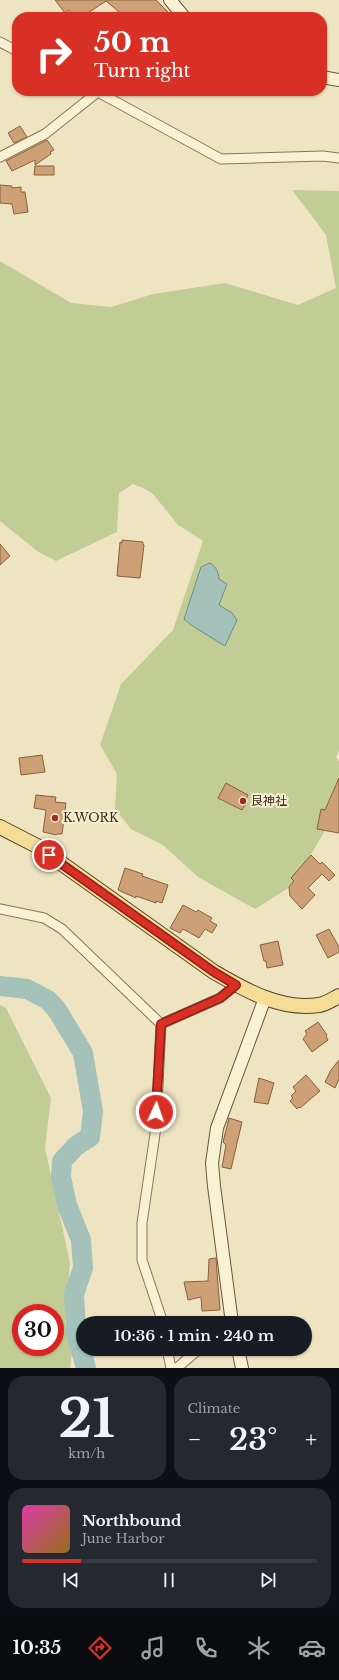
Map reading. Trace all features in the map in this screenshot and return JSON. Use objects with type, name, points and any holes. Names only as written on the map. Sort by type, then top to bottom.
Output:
[{"type":"main road","points":[[0,827],[37,846],[214,972],[236,985],[265,998],[292,1005],[321,1005],[339,996]]},
{"type":"street","points":[[170,0],[180,12]]},
{"type":"street","points":[[0,42],[12,48]]},
{"type":"street","points":[[327,78],[339,80]]},
{"type":"street","points":[[0,157],[45,134],[92,96]]},
{"type":"street","points":[[107,96],[221,159],[323,156],[339,158]]},
{"type":"street","points":[[0,909],[44,918],[62,929],[161,1024],[156,1127],[142,1223],[142,1260],[161,1316]]},
{"type":"street","points":[[161,1024],[220,998],[236,985]]},
{"type":"street","points":[[231,1316],[229,1290],[212,1163],[217,1128],[265,998]]},
{"type":"street","points":[[168,1356],[171,1368]]},
{"type":"street","points":[[176,1368],[191,1356]]},
{"type":"street","points":[[239,1356],[242,1368]]},
{"type":"green space","points":[[292,190],[339,191],[339,751],[336,757],[339,762],[339,790],[326,829],[293,885],[255,909],[198,877],[163,845],[131,829],[115,809],[117,774],[100,745],[121,684],[173,630],[203,541],[178,525],[153,494],[133,484],[119,493],[117,532],[56,561],[37,551],[0,521],[0,261],[71,303],[111,307],[153,294],[225,283],[298,305],[336,288],[326,235]]},
{"type":"green space","points":[[0,1005],[6,1008],[51,1098],[45,1148],[70,1263],[65,1324],[72,1352],[70,1368],[0,1368]]},
{"type":"water","points":[[210,563],[217,570],[219,579],[227,584],[219,605],[232,613],[237,620],[225,646],[184,619],[201,567]]},
{"type":"building","points":[[55,0],[156,0],[168,12],[119,12],[106,1],[90,12],[70,12],[69,10],[64,12]]},
{"type":"building","points":[[20,126],[27,137],[14,143],[8,133]]},
{"type":"building","points":[[47,140],[54,150],[50,152],[51,154],[35,165],[35,160],[12,171],[6,161]]},
{"type":"building","points":[[35,166],[54,166],[54,175],[34,175]]},
{"type":"building","points":[[0,185],[12,186],[12,188],[21,187],[21,192],[25,192],[28,212],[14,214],[12,204],[0,203]]},
{"type":"building","points":[[122,540],[143,542],[144,545],[140,578],[117,576],[120,542],[122,543]]},
{"type":"building","points":[[0,544],[10,556],[0,565]]},
{"type":"building","points":[[42,755],[45,772],[21,775],[19,758]]},
{"type":"building","points":[[339,778],[339,833],[317,829],[321,809],[325,810]]},
{"type":"building","points":[[226,783],[248,795],[245,801],[247,802],[242,810],[218,798]]},
{"type":"building","name":"K.WORK","points":[[36,795],[56,797],[55,802],[66,803],[62,834],[56,835],[43,832],[46,810],[34,808]]},
{"type":"building","points":[[311,855],[320,864],[322,862],[335,875],[329,881],[322,874],[308,888],[315,895],[302,909],[290,896],[289,887],[294,881],[291,878]]},
{"type":"building","points":[[125,868],[168,885],[162,903],[156,901],[156,903],[136,896],[136,898],[118,890]]},
{"type":"building","points":[[183,905],[196,912],[198,910],[212,918],[210,921],[217,925],[212,933],[205,929],[199,938],[183,929],[180,933],[170,928]]},
{"type":"building","points":[[329,929],[339,947],[339,952],[328,958],[316,935]]},
{"type":"building","points":[[278,941],[283,965],[267,968],[260,945]]},
{"type":"building","points":[[318,1022],[327,1035],[328,1040],[312,1052],[303,1039],[307,1034],[305,1031]]},
{"type":"building","points":[[339,1060],[339,1079],[335,1088],[325,1082],[331,1070]]},
{"type":"building","points":[[306,1075],[320,1091],[297,1109],[290,1101],[293,1098],[291,1096],[296,1091],[293,1087]]},
{"type":"building","points":[[259,1078],[274,1083],[268,1104],[254,1102]]},
{"type":"building","points":[[229,1118],[242,1122],[231,1169],[222,1167],[226,1145],[223,1142]]},
{"type":"building","points":[[216,1258],[220,1310],[202,1311],[201,1297],[188,1300],[184,1282],[208,1281],[209,1259]]},
{"type":"waterway","points":[[0,986],[27,989],[48,1000],[57,1010],[83,1053],[93,1111],[90,1137],[76,1146],[62,1161],[61,1177],[67,1205],[81,1240],[83,1268],[74,1294],[76,1333],[86,1368]]},
{"type":"place","name":"艮神社","points":[[243,801]]},
{"type":"place","name":"K.WORK","points":[[55,818]]},
{"type":"route","points":[[49,855],[159,931],[214,972],[236,985],[220,998],[161,1024],[156,1112]]}]
